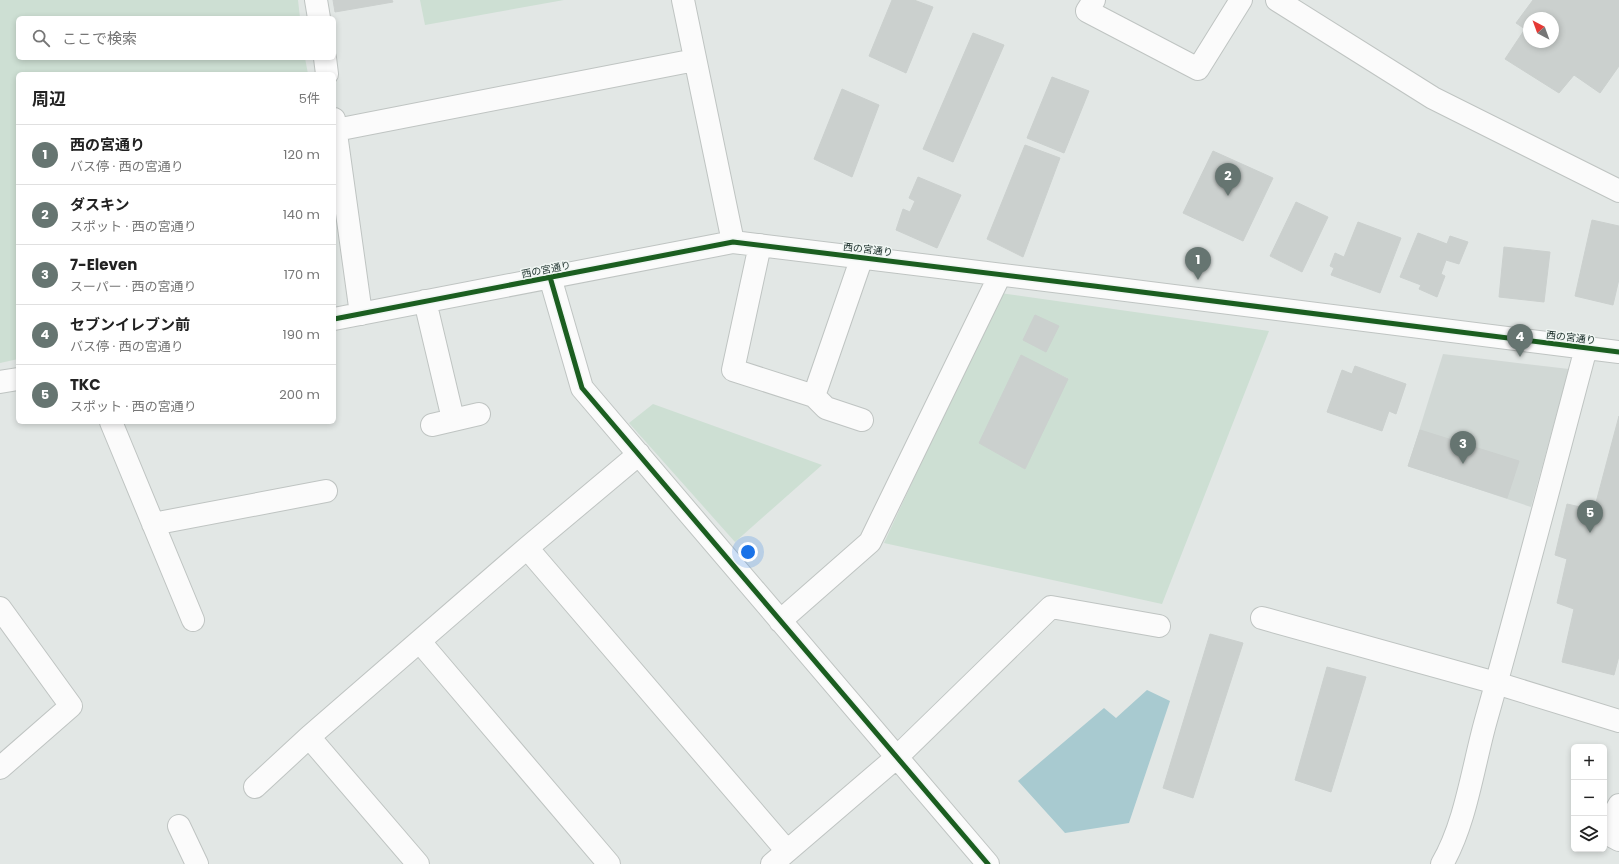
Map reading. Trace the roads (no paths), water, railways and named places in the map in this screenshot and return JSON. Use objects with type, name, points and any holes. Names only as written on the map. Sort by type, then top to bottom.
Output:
[{"type":"street","points":[[316,0],[319,16]]},
{"type":"street","points":[[683,0],[733,242]]},
{"type":"street","points":[[1094,0],[1087,11],[1198,69],[1241,0]]},
{"type":"street","points":[[1276,0],[1433,98],[1619,191]]},
{"type":"street","points":[[325,60],[327,72]]},
{"type":"street","points":[[336,124],[695,60]]},
{"type":"street","points":[[336,131],[361,314]]},
{"type":"street","name":"西の宮通り","points":[[336,319],[733,242],[1619,352]]},
{"type":"street","points":[[760,245],[733,370],[814,396],[826,408],[862,420]]},
{"type":"street","points":[[814,396],[862,257]]},
{"type":"street","points":[[780,621],[870,542],[1000,275]]},
{"type":"street","points":[[550,278],[582,388],[988,864]]},
{"type":"street","points":[[425,301],[453,419]]},
{"type":"street","points":[[1442,864],[1452,847],[1460,823],[1586,348]]},
{"type":"street","points":[[0,382],[16,379]]},
{"type":"street","points":[[432,425],[479,414]]},
{"type":"street","points":[[112,424],[193,620]]},
{"type":"street","points":[[255,787],[309,737],[527,548],[639,454]]},
{"type":"street","points":[[153,524],[326,491]]},
{"type":"street","points":[[527,548],[779,858],[897,757],[1051,607],[1159,626]]},
{"type":"street","points":[[0,608],[72,706],[0,768]]},
{"type":"street","points":[[1262,618],[1496,683],[1619,721]]},
{"type":"street","points":[[420,642],[609,864]]},
{"type":"street","points":[[309,737],[417,864]]},
{"type":"street","points":[[1619,805],[1604,832],[1619,840]]},
{"type":"street","points":[[179,826],[197,864]]},
{"type":"water","points":[[1147,690],[1170,701],[1129,823],[1065,833],[1018,781],[1104,708],[1116,718]]},
{"type":"place","name":"ダスキン","points":[[1228,196]]},
{"type":"place","name":"西の宮通り","points":[[1198,280]]},
{"type":"place","name":"セブンイレブン前","points":[[1520,357]]},
{"type":"place","name":"7-Eleven","points":[[1463,464]]},
{"type":"place","name":"TKC","points":[[1590,533]]}]
